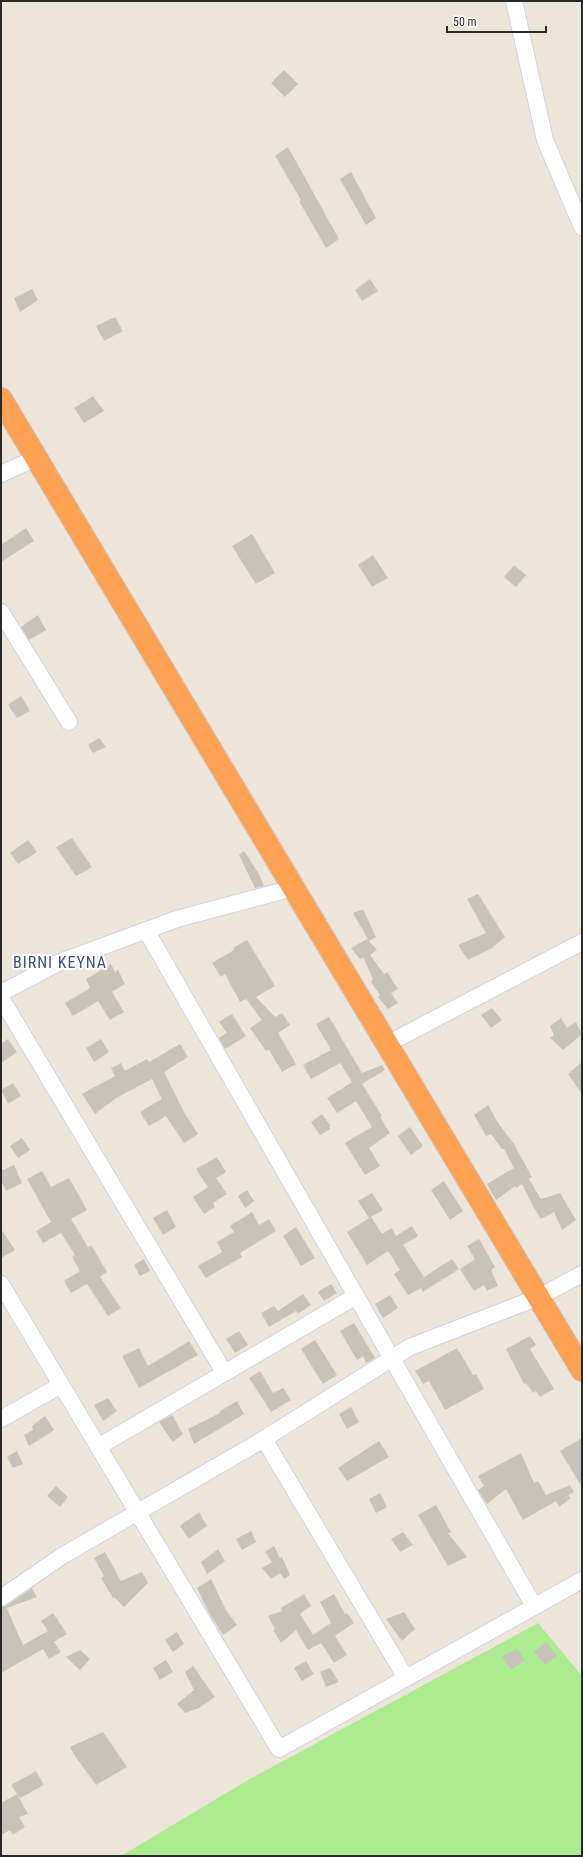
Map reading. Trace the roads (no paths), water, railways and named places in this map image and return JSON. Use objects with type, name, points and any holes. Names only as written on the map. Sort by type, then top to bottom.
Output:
[{"type":"highway","points":[[1,399],[582,1370]]},
{"type":"street","points":[[514,1],[545,140],[582,226]]},
{"type":"street","points":[[1,474],[36,458]]},
{"type":"street","points":[[1,612],[68,722]]},
{"type":"street","points":[[1,993],[60,962],[146,930],[177,919],[293,888]]},
{"type":"street","points":[[146,930],[534,1606]]},
{"type":"street","points":[[387,1044],[582,942]]},
{"type":"street","points":[[1,998],[224,1372]]},
{"type":"street","points":[[1,1598],[62,1556],[264,1439],[410,1347],[538,1297],[582,1274]]},
{"type":"street","points":[[1,1284],[279,1749],[582,1580]]},
{"type":"street","points":[[98,1447],[356,1296]]},
{"type":"street","points":[[1,1419],[61,1385]]},
{"type":"street","points":[[264,1439],[406,1678]]},
{"type":"district","name":"BIRNI KEYNA","points":[[60,962]]}]
